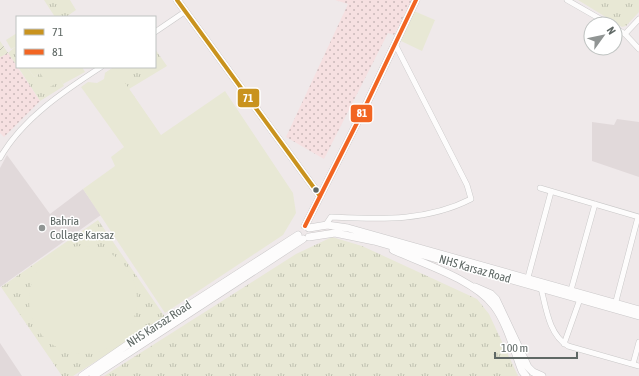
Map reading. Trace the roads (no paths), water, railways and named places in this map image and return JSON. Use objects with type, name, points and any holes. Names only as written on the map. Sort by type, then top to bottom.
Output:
[{"type":"street","points":[[177,0],[320,196]]},
{"type":"street","points":[[307,227],[320,196],[416,0]]},
{"type":"street","points":[[567,0],[594,16]]},
{"type":"street","points":[[156,31],[186,11]]},
{"type":"street","points":[[639,19],[625,34],[639,49]]},
{"type":"street","points":[[325,226],[331,217],[389,220],[426,214],[461,204],[471,199],[467,185],[395,44]]},
{"type":"street","points":[[0,158],[8,144],[28,120],[100,68]]},
{"type":"street","points":[[540,188],[639,217],[614,306]]},
{"type":"street","points":[[527,281],[551,192]]},
{"type":"street","points":[[564,344],[595,204]]},
{"type":"street","name":"NHS Karsaz Road","points":[[307,227],[325,226],[348,228],[614,306],[639,316]]},
{"type":"street","points":[[307,227],[311,233],[303,237],[299,228],[307,227]]},
{"type":"street","name":"NHS Karsaz Road","points":[[82,376],[130,343],[303,237],[335,233],[429,253]]},
{"type":"street","name":"NHS Karsaz Road","points":[[93,376],[303,237]]},
{"type":"street","points":[[374,241],[491,294],[496,299],[528,367],[533,372],[542,376]]},
{"type":"street","name":"NHS Karsaz Road","points":[[527,281],[541,288],[575,295]]},
{"type":"street","points":[[469,284],[489,301],[499,314],[522,371],[526,376]]},
{"type":"street","points":[[541,288],[552,329],[559,341],[564,344],[639,366]]},
{"type":"street","name":"NHS Karsaz Road","points":[[614,306],[639,310]]},
{"type":"street","points":[[633,364],[639,342]]},
{"type":"place","name":"Bahria Collage Karsaz","points":[[42,228]]}]
